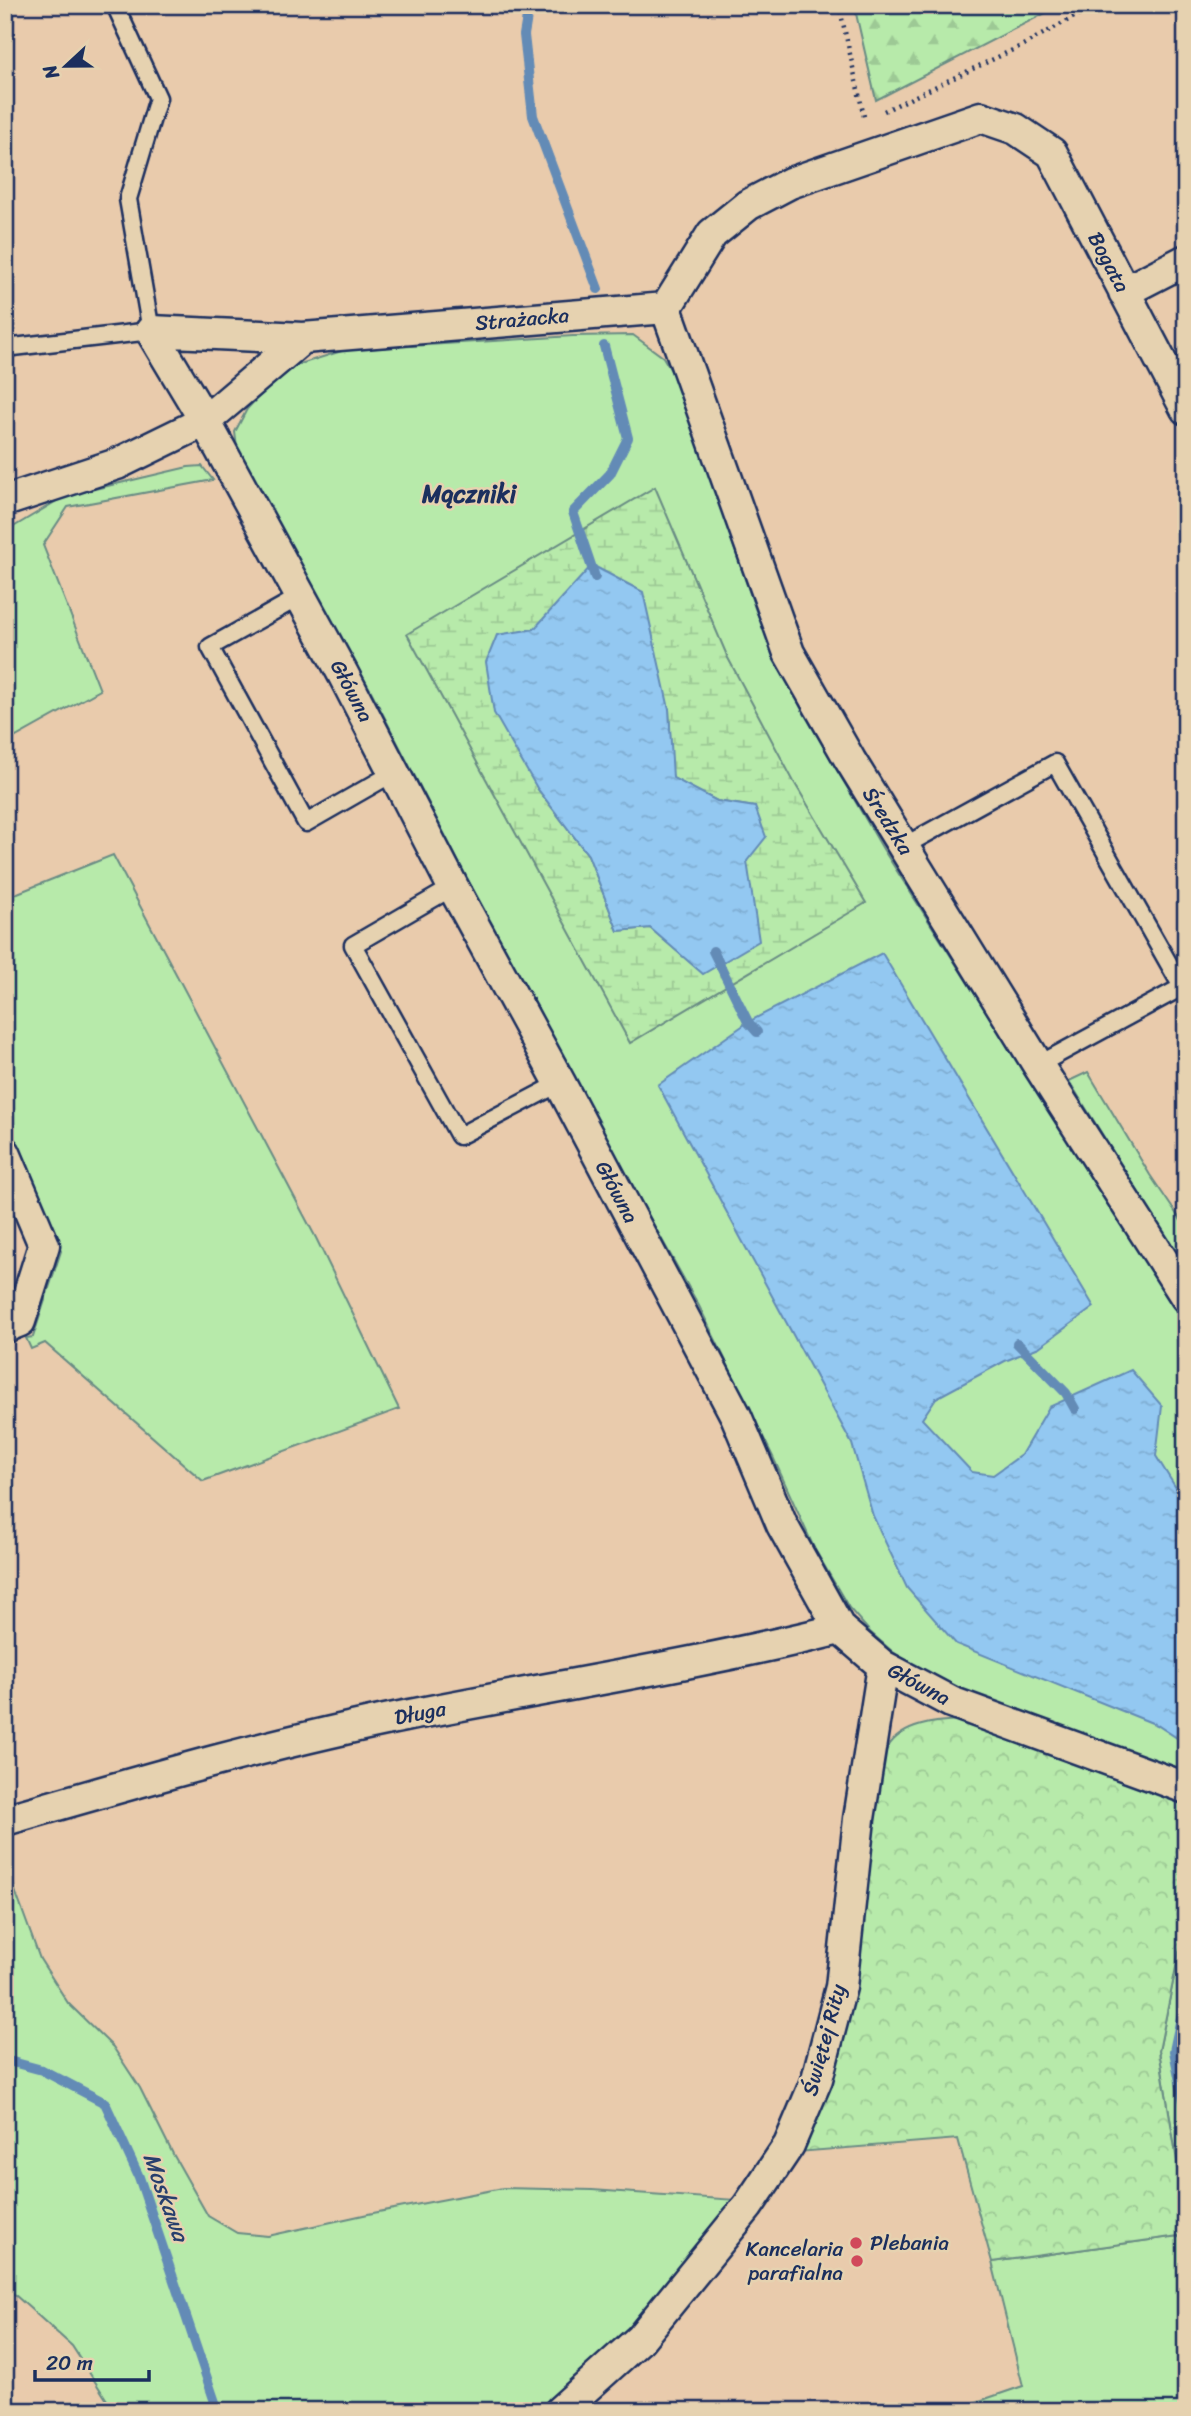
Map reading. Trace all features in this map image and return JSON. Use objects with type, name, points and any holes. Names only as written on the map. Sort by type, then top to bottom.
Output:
[{"type":"street","name":"Bogata","points":[[666,308],[712,234],[748,205],[790,183],[981,117],[1016,129],[1052,153],[1186,409]]},
{"type":"street","points":[[1124,292],[1186,260]]},
{"type":"street","name":"Strażacka","points":[[151,331],[303,338],[666,308]]},
{"type":"street","name":"Średzka","points":[[666,308],[789,653],[850,760],[1038,1065],[1186,1297]]},
{"type":"street","name":"Główna","points":[[151,331],[205,421],[395,772],[453,887],[736,1416],[782,1525],[840,1629],[883,1666],[951,1702],[1186,1788]]},
{"type":"street","points":[[5,501],[117,464],[205,421],[303,338]]},
{"type":"street","points":[[5,1153],[44,1245],[20,1321],[5,1327]]},
{"type":"street","name":"Długa","points":[[5,1820],[183,1769],[341,1730],[771,1647],[840,1629]]},
{"type":"street","name":"Świętej Rity","points":[[561,2411],[640,2339],[748,2206],[789,2145],[817,2079],[841,1987],[859,1819],[883,1666]]},
{"type":"lane","points":[[5,348],[151,331],[128,199],[158,98],[115,5]]},
{"type":"lane","points":[[301,596],[210,647],[306,823],[395,772]]},
{"type":"lane","points":[[904,846],[1055,763],[1182,987],[1038,1065]]},
{"type":"lane","points":[[453,887],[353,945],[459,1136],[560,1083]]},
{"type":"path","points":[[839,5],[864,121],[1023,45],[1096,5]]},
{"type":"green space","points":[[854,5],[1061,5],[876,100]]},
{"type":"green space","points":[[633,335],[663,357],[676,379],[756,611],[801,708],[883,849],[1186,1327],[1186,1774],[972,1696],[893,1652],[870,1632],[849,1608],[814,1548],[699,1306],[588,1107],[371,691],[237,448],[235,432],[247,409],[266,389],[297,365],[345,350],[573,336]]},
{"type":"green space","points":[[202,466],[213,480],[68,507],[43,545],[100,690],[5,743],[5,532],[65,496]]},
{"type":"green space","points":[[655,487],[728,658],[794,782],[866,903],[630,1043],[407,634]],"holes":[[[534,629],[669,709],[672,778],[717,801],[755,807],[747,861],[703,973],[650,928],[618,931],[588,855],[537,788],[497,636]]]},
{"type":"green space","points":[[113,855],[316,1238],[399,1409],[203,1481],[45,1343],[31,1349],[26,1338],[33,1337],[61,1251],[5,1120],[5,898]]},
{"type":"green space","points":[[1088,1072],[1150,1175],[1186,1228],[1186,1269],[1069,1081]]},
{"type":"green space","points":[[961,1720],[1186,1799],[1186,1918],[1159,2051],[1186,2216],[1186,2235],[992,2262],[958,2139],[798,2152],[883,1758],[894,1739],[902,1733],[921,1725]]},
{"type":"green space","points":[[5,1863],[40,1959],[68,2003],[113,2047],[140,2088],[208,2216],[237,2233],[268,2236],[503,2188],[592,2190],[737,2200],[626,2337],[543,2411],[114,2411],[72,2346],[5,2286]]},
{"type":"green space","points":[[1186,1918],[1186,2216],[1159,2051]]},
{"type":"green space","points":[[1186,2235],[1186,2411],[950,2411],[1023,2386],[992,2262]]},
{"type":"water","points":[[592,565],[643,592],[669,709],[673,778],[717,801],[755,807],[766,837],[747,861],[759,941],[703,974],[650,928],[618,931],[588,855],[537,788],[494,713],[486,662],[497,635],[534,629]]},
{"type":"water","points":[[882,953],[1094,1307],[1039,1347],[1005,1361],[936,1398],[922,1419],[972,1472],[993,1475],[1021,1455],[1049,1407],[1131,1370],[1162,1406],[1156,1456],[1186,1504],[1186,1744],[1157,1725],[956,1644],[907,1588],[873,1516],[852,1444],[658,1085],[748,1022]]},
{"type":"waterway","points":[[529,5],[524,35],[533,116],[598,289]]},
{"type":"waterway","points":[[595,577],[573,512],[610,474],[628,438],[604,346]]},
{"type":"waterway","points":[[713,951],[748,1022],[757,1032]]},
{"type":"waterway","points":[[1017,1343],[1066,1393],[1075,1409]]},
{"type":"waterway","points":[[1186,1994],[1174,2051],[1186,2112]]},
{"type":"waterway","name":"Moskawa","points":[[5,2060],[42,2070],[105,2103],[139,2177],[218,2411]]},
{"type":"place","name":"Plebania","points":[[856,2243]]},
{"type":"place","name":"Kancelaria parafialna","points":[[857,2261]]},
{"type":"district","name":"Mączniki","points":[[469,494]]}]
